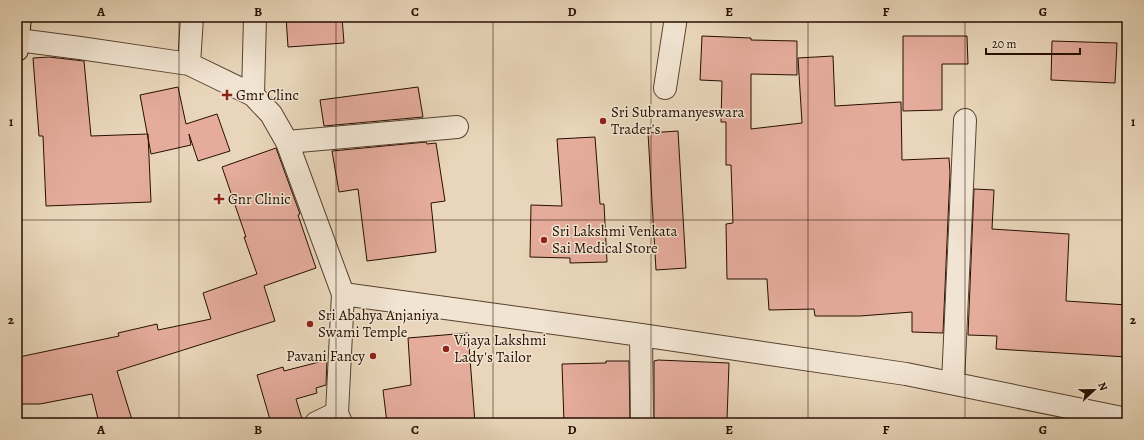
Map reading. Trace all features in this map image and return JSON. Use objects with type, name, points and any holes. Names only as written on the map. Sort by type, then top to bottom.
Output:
[{"type":"main road","points":[[18,45],[20,17]]},
{"type":"street","points":[[188,64],[192,17]]},
{"type":"street","points":[[253,95],[255,17]]},
{"type":"street","points":[[665,88],[676,17]]},
{"type":"street","points":[[18,45],[80,48],[188,64],[253,95],[271,114],[287,142],[343,294],[339,418],[316,423]]},
{"type":"street","points":[[953,383],[965,120]]},
{"type":"street","points":[[287,142],[457,127]]},
{"type":"street","points":[[343,294],[906,374],[1127,419]]},
{"type":"street","points":[[640,335],[642,423]]},
{"type":"building","points":[[286,17],[342,17],[344,43],[288,47]]},
{"type":"building","points":[[702,36],[751,38],[751,40],[797,41],[797,75],[751,74],[751,129],[802,123],[798,58],[833,56],[835,106],[901,102],[902,160],[949,158],[950,173],[943,333],[912,332],[912,312],[860,316],[815,316],[814,309],[769,310],[767,279],[727,279],[726,224],[733,223],[731,165],[726,165],[726,122],[721,122],[722,81],[700,80]]},
{"type":"building","points":[[903,36],[967,36],[968,64],[942,64],[942,110],[903,111]]},
{"type":"building","points":[[1052,41],[1117,43],[1115,83],[1051,80]]},
{"type":"building","points":[[49,57],[84,61],[91,136],[148,134],[151,202],[46,206],[43,136],[39,136],[33,58]]},
{"type":"building","points":[[178,87],[186,124],[217,114],[230,151],[198,161],[189,134],[191,145],[151,154],[140,95]]},
{"type":"building","points":[[418,87],[423,117],[324,126],[320,100]]},
{"type":"building","points":[[678,131],[686,268],[656,270],[648,133]]},
{"type":"building","points":[[595,137],[600,204],[604,204],[607,262],[570,263],[570,258],[530,257],[531,205],[562,206],[557,139]]},
{"type":"building","points":[[426,142],[427,144],[436,143],[445,201],[431,203],[436,252],[367,261],[358,189],[339,192],[332,151]]},
{"type":"building","points":[[276,148],[300,214],[298,215],[316,268],[264,286],[275,321],[117,371],[133,423],[99,423],[92,394],[40,404],[17,404],[17,373],[19,373],[19,357],[119,336],[118,333],[157,324],[158,330],[211,319],[203,293],[257,274],[222,167]]},
{"type":"building","points":[[974,189],[994,190],[992,229],[1069,234],[1066,301],[1127,305],[1127,357],[996,349],[997,336],[968,335]]},
{"type":"building","points":[[468,333],[475,423],[387,423],[383,390],[411,385],[408,338]]},
{"type":"building","points":[[327,360],[326,385],[316,388],[317,393],[296,399],[302,419],[287,423],[271,423],[257,375],[283,367],[284,371]]},
{"type":"building","points":[[606,361],[629,361],[630,423],[564,423],[562,364],[606,363]]},
{"type":"building","points":[[654,361],[729,363],[727,420],[691,419],[691,423],[654,423]]},
{"type":"place","name":"Gmr Clinc","points":[[227,95]]},
{"type":"place","name":"Sri Subramanyeswara Trader's","points":[[603,121]]},
{"type":"place","name":"Gnr Clinic","points":[[219,199]]},
{"type":"place","name":"Sri Lakshmi Venkata Sai Medical Store","points":[[544,240]]},
{"type":"place","name":"Sri Abahya Anjaniya Swami Temple","points":[[310,324]]},
{"type":"place","name":"Vijaya Lakshmi Lady's Tailor","points":[[446,349]]},
{"type":"place","name":"Pavani Fancy","points":[[373,356]]}]
